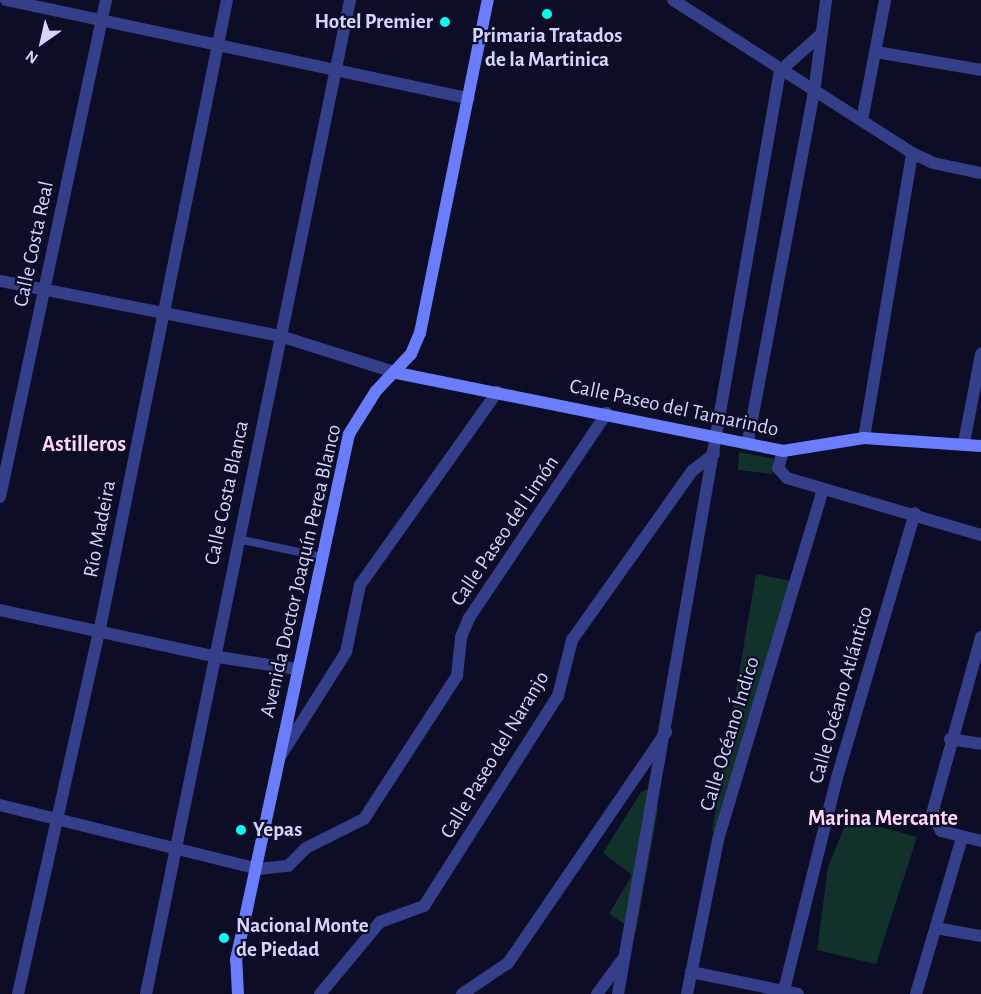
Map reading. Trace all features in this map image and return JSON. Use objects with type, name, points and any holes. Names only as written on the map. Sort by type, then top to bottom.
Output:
[{"type":"main road","name":"Avenida Doctor Joaquín Perea Blanco","points":[[238,994],[236,960],[258,869],[296,669],[349,434],[376,391],[397,373],[420,333],[488,0]]},
{"type":"main road","name":"Calle Paseo del Tamarindo","points":[[397,373],[719,435],[783,451],[864,438],[964,443],[981,446]]},
{"type":"street","points":[[6,0],[102,18],[469,98]]},
{"type":"street","name":"Calle Costa Real","points":[[0,497],[106,0]]},
{"type":"street","name":"Río Madeira","points":[[18,994],[99,633],[227,0]]},
{"type":"street","name":"Calle Costa Blanca","points":[[146,994],[212,656],[350,0]]},
{"type":"street","points":[[673,0],[814,93],[862,120],[912,153],[933,163],[981,173]]},
{"type":"street","points":[[748,441],[814,93],[819,36],[826,0]]},
{"type":"street","points":[[862,120],[885,0]]},
{"type":"street","points":[[618,994],[668,729],[780,71],[819,36]]},
{"type":"street","points":[[876,52],[981,70]]},
{"type":"street","points":[[864,438],[912,153]]},
{"type":"street","points":[[0,281],[280,336],[397,373]]},
{"type":"street","points":[[964,443],[981,354]]},
{"type":"street","points":[[277,762],[346,652],[360,585],[497,392]]},
{"type":"street","name":"Calle Paseo del Limón","points":[[258,869],[288,866],[306,848],[364,819],[458,676],[461,637],[469,618],[607,413]]},
{"type":"street","points":[[783,451],[778,468],[782,474],[823,489],[915,513],[981,535]]},
{"type":"street","name":"Calle Paseo del Naranjo","points":[[320,994],[380,922],[424,906],[558,696],[572,640],[692,471],[714,454]]},
{"type":"street","name":"Calle Océano Índico","points":[[687,994],[719,836],[823,489]]},
{"type":"street","name":"Calle Océano Atlántico","points":[[783,992],[836,781],[915,513]]},
{"type":"street","points":[[0,610],[212,656],[296,669]]},
{"type":"street","points":[[981,638],[950,739],[933,822],[940,831],[981,841]]},
{"type":"street","points":[[462,994],[508,963],[668,729]]},
{"type":"street","points":[[950,739],[981,744]]},
{"type":"street","points":[[0,805],[175,846],[258,869]]},
{"type":"street","points":[[916,994],[962,838]]},
{"type":"street","points":[[936,927],[981,936]]},
{"type":"street","points":[[597,994],[626,955]]},
{"type":"street","points":[[691,972],[798,994]]},
{"type":"lane","points":[[238,539],[321,557]]},
{"type":"green space","points":[[739,452],[774,459],[772,474],[738,470]]},
{"type":"green space","points":[[756,574],[800,583],[726,833],[712,831]]},
{"type":"green space","points":[[649,788],[658,809],[636,931],[609,914],[632,875],[603,853],[641,792]]},
{"type":"green space","points":[[848,818],[917,837],[876,964],[817,950],[828,867]]},
{"type":"place","name":"Primaria Tratados de la Martinica","points":[[547,14]]},
{"type":"place","name":"Hotel Premier","points":[[445,22]]},
{"type":"place","name":"Yepas","points":[[241,830]]},
{"type":"place","name":"Nacional Monte de Piedad","points":[[224,938]]},
{"type":"district","name":"Astilleros","points":[[84,445]]},
{"type":"district","name":"Marina Mercante","points":[[883,819]]}]
